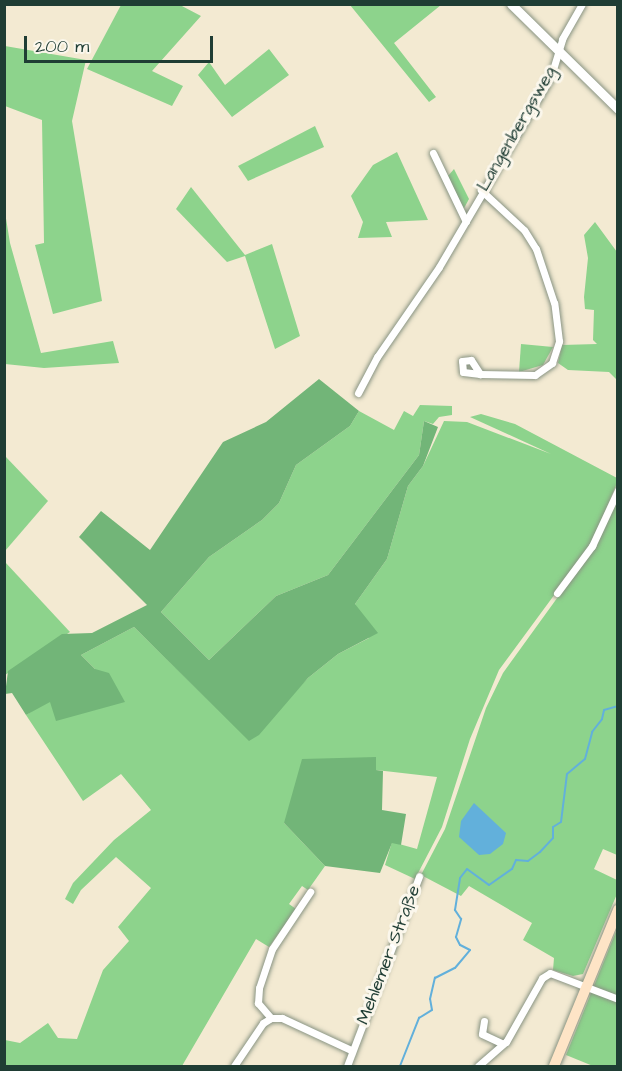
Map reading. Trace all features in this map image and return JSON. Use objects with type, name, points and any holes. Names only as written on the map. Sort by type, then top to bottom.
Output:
[{"type":"main road","points":[[554,1066],[618,910]]},
{"type":"street","points":[[511,4],[618,109]]},
{"type":"street","name":"Langenbergsweg","points":[[358,393],[466,222],[481,190],[551,76],[567,27],[582,4]]},
{"type":"street","name":"Langenbergsweg","points":[[433,153],[466,222]]},
{"type":"street","points":[[480,374],[535,375],[552,363],[559,341],[554,303],[536,249],[525,230],[481,190]]},
{"type":"street","points":[[557,593],[592,546],[618,490]]},
{"type":"street","name":"Mehlemer Straße","points":[[347,1066],[351,1050],[377,995],[400,920],[419,876]]},
{"type":"street","points":[[271,1018],[258,1003],[259,988],[272,948],[310,892]]},
{"type":"street","points":[[478,1066],[503,1044],[542,978],[550,973],[588,979],[618,999]]},
{"type":"street","points":[[234,1066],[263,1023],[271,1018],[282,1018],[351,1050]]},
{"type":"street","points":[[484,1021],[482,1034],[503,1044]]},
{"type":"green space","points":[[121,5],[180,5],[201,16],[152,71],[183,86],[172,106],[87,69]]},
{"type":"green space","points":[[350,5],[441,5],[394,43],[436,97],[429,102]]},
{"type":"green space","points":[[5,46],[86,60],[72,121],[102,301],[53,314],[35,245],[44,243],[42,120],[5,106]]},
{"type":"green space","points":[[269,49],[289,75],[232,117],[198,75],[209,62],[225,85]]},
{"type":"green space","points":[[315,126],[324,147],[248,181],[238,166]]},
{"type":"green space","points":[[397,152],[428,220],[386,222],[392,237],[358,238],[363,222],[351,196],[373,165]]},
{"type":"green space","points":[[454,169],[469,199],[463,210],[448,176]]},
{"type":"green space","points":[[191,187],[245,255],[272,244],[300,336],[275,349],[245,256],[227,262],[176,209]]},
{"type":"green space","points":[[4,206],[10,243],[41,353],[113,341],[119,363],[44,368],[5,364]]},
{"type":"green space","points":[[595,222],[617,252],[617,380],[609,372],[568,370],[558,363],[562,345],[597,344],[593,340],[594,310],[585,309],[584,297],[588,258],[584,235]]},
{"type":"green space","points":[[521,344],[553,347],[543,365],[519,372]]},
{"type":"green space","points":[[319,379],[359,411],[350,426],[296,465],[279,503],[262,520],[209,557],[161,612],[209,660],[276,596],[328,575],[419,455],[424,421],[438,427],[423,466],[408,486],[387,559],[355,604],[378,633],[338,654],[308,678],[259,735],[249,741],[134,627],[81,655],[95,669],[109,673],[125,702],[56,721],[50,702],[26,715],[12,693],[5,694],[8,671],[62,634],[92,633],[147,605],[79,537],[101,511],[150,550],[223,442],[266,422]]},
{"type":"green space","points":[[420,405],[452,406],[452,415],[439,417],[433,424],[424,421],[419,455],[328,575],[276,596],[209,660],[161,612],[209,557],[262,520],[279,503],[296,465],[350,426],[359,411],[394,430],[404,411],[413,416]]},
{"type":"green space","points":[[481,414],[515,424],[617,478],[617,483],[591,545],[499,670],[470,739],[442,827],[415,879],[385,865],[392,842],[417,849],[437,777],[376,770],[376,758],[284,823],[325,866],[308,890],[302,886],[289,904],[296,909],[269,947],[256,939],[182,1066],[5,1066],[5,1040],[20,1043],[48,1023],[58,1038],[77,1039],[103,970],[129,941],[118,927],[151,888],[116,857],[81,890],[73,904],[65,899],[73,883],[114,840],[151,810],[121,774],[83,801],[26,715],[95,669],[81,655],[134,627],[249,740],[308,678],[338,654],[369,638],[355,604],[387,559],[408,486],[423,466],[444,421],[467,422],[551,454],[470,417]]},
{"type":"green space","points":[[5,456],[48,501],[5,551]]},
{"type":"green space","points":[[617,496],[617,855],[603,849],[594,869],[617,880],[617,894],[583,974],[573,976],[553,970],[554,958],[523,940],[532,923],[469,886],[461,896],[421,875],[445,829],[486,708],[503,673],[594,547]]},
{"type":"green space","points":[[5,562],[70,632],[5,675]]},
{"type":"green space","points":[[376,757],[376,770],[383,771],[382,810],[406,814],[401,845],[392,843],[380,873],[325,866],[284,823],[302,759]]},
{"type":"green space","points":[[617,929],[617,1066],[593,1066],[566,1055]]},
{"type":"water","points":[[474,803],[506,833],[503,844],[490,854],[479,855],[459,837],[461,821]]},
{"type":"waterway","points":[[400,1066],[419,1018],[432,1010],[430,999],[435,978],[455,968],[470,950],[460,945],[456,937],[461,919],[455,910],[460,878],[467,869],[489,885],[512,869],[516,860],[528,861],[553,838],[553,827],[561,822],[567,774],[585,759],[592,732],[602,719],[604,710],[618,706]]}]
